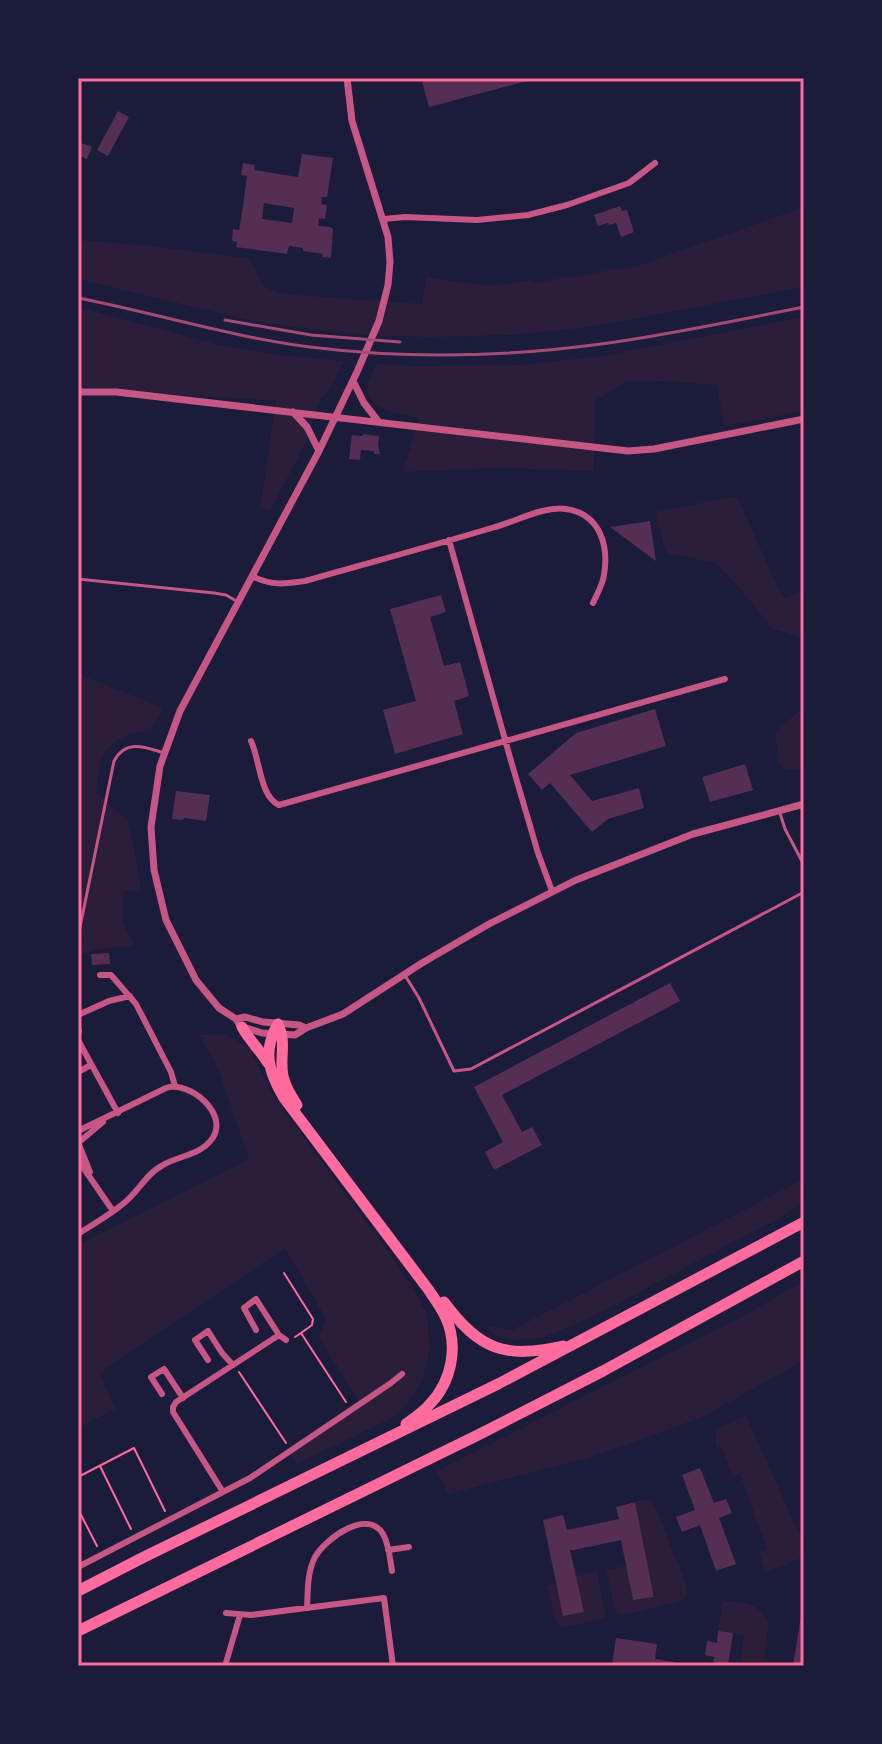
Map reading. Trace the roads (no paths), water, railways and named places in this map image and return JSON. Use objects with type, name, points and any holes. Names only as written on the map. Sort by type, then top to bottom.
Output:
[{"type":"highway","points":[[239,1023],[269,1063],[274,1082],[284,1098],[428,1289],[446,1318],[453,1352],[445,1383],[430,1404],[383,1442]]},
{"type":"highway","points":[[269,1063],[278,1031]]},
{"type":"highway","points":[[278,1031],[283,1076],[291,1096],[454,1315],[474,1336],[493,1347],[518,1352],[579,1342]]},
{"type":"highway","points":[[78,1591],[383,1442],[804,1222]]},
{"type":"highway","points":[[78,1631],[482,1433],[643,1350],[804,1261]]},
{"type":"street","points":[[347,78],[352,121],[388,237],[388,285],[373,337],[353,381],[180,711],[164,753],[151,827],[153,859],[158,894],[166,920],[196,980],[219,1008],[239,1023],[278,1031],[299,1025],[306,1028],[343,1014],[404,974],[552,891],[661,845],[721,825],[804,804]]},
{"type":"street","points":[[384,219],[477,220],[528,215],[629,183],[655,163]]},
{"type":"street","points":[[353,381],[378,421]]},
{"type":"street","points":[[78,392],[116,392],[636,451],[804,419]]},
{"type":"street","points":[[293,412],[307,427],[319,451]]},
{"type":"street","points":[[252,576],[267,584],[305,581],[550,509],[562,509],[580,514],[596,526],[603,537],[604,577],[593,603]]},
{"type":"street","points":[[449,540],[538,853],[552,891]]},
{"type":"street","points":[[251,741],[267,795],[279,805],[725,679]]},
{"type":"street","points":[[100,975],[111,975],[136,1004],[171,1072],[175,1086]]},
{"type":"street","points":[[109,1001],[116,982]]},
{"type":"street","points":[[78,1015],[91,1012],[109,1001],[130,996]]},
{"type":"street","points":[[78,1040],[118,1113]]},
{"type":"street","points":[[78,1072],[91,1065]]},
{"type":"street","points":[[78,1131],[175,1086],[187,1089],[210,1107],[217,1128],[207,1144],[197,1152],[171,1161],[152,1173],[124,1203],[78,1234]]},
{"type":"street","points":[[93,1179],[78,1142],[108,1118]]},
{"type":"street","points":[[78,1160],[113,1211]]},
{"type":"street","points":[[223,1492],[173,1412],[173,1407],[233,1365],[282,1338],[256,1299],[244,1308],[256,1330]]},
{"type":"street","points":[[208,1360],[195,1340],[208,1331],[233,1365]]},
{"type":"street","points":[[162,1394],[151,1377],[164,1369],[183,1398]]},
{"type":"street","points":[[78,1567],[250,1478],[402,1374]]},
{"type":"street","points":[[307,1608],[309,1575],[316,1555],[327,1542],[357,1524],[369,1524],[381,1530],[392,1571]]},
{"type":"street","points":[[388,1550],[409,1547]]},
{"type":"street","points":[[226,1613],[240,1615],[384,1598],[393,1666]]},
{"type":"street","points":[[225,1666],[240,1615]]},
{"type":"lane","points":[[78,579],[214,593],[238,602]]},
{"type":"lane","points":[[78,937],[114,761],[124,748],[132,746],[164,753]]},
{"type":"lane","points":[[779,809],[785,829],[804,865]]},
{"type":"lane","points":[[404,974],[454,1071],[471,1069],[804,892]]},
{"type":"railway","points":[[78,298],[281,343],[419,355],[529,352],[601,344],[804,307]]},
{"type":"railway","points":[[225,320],[311,335],[400,342]]}]
